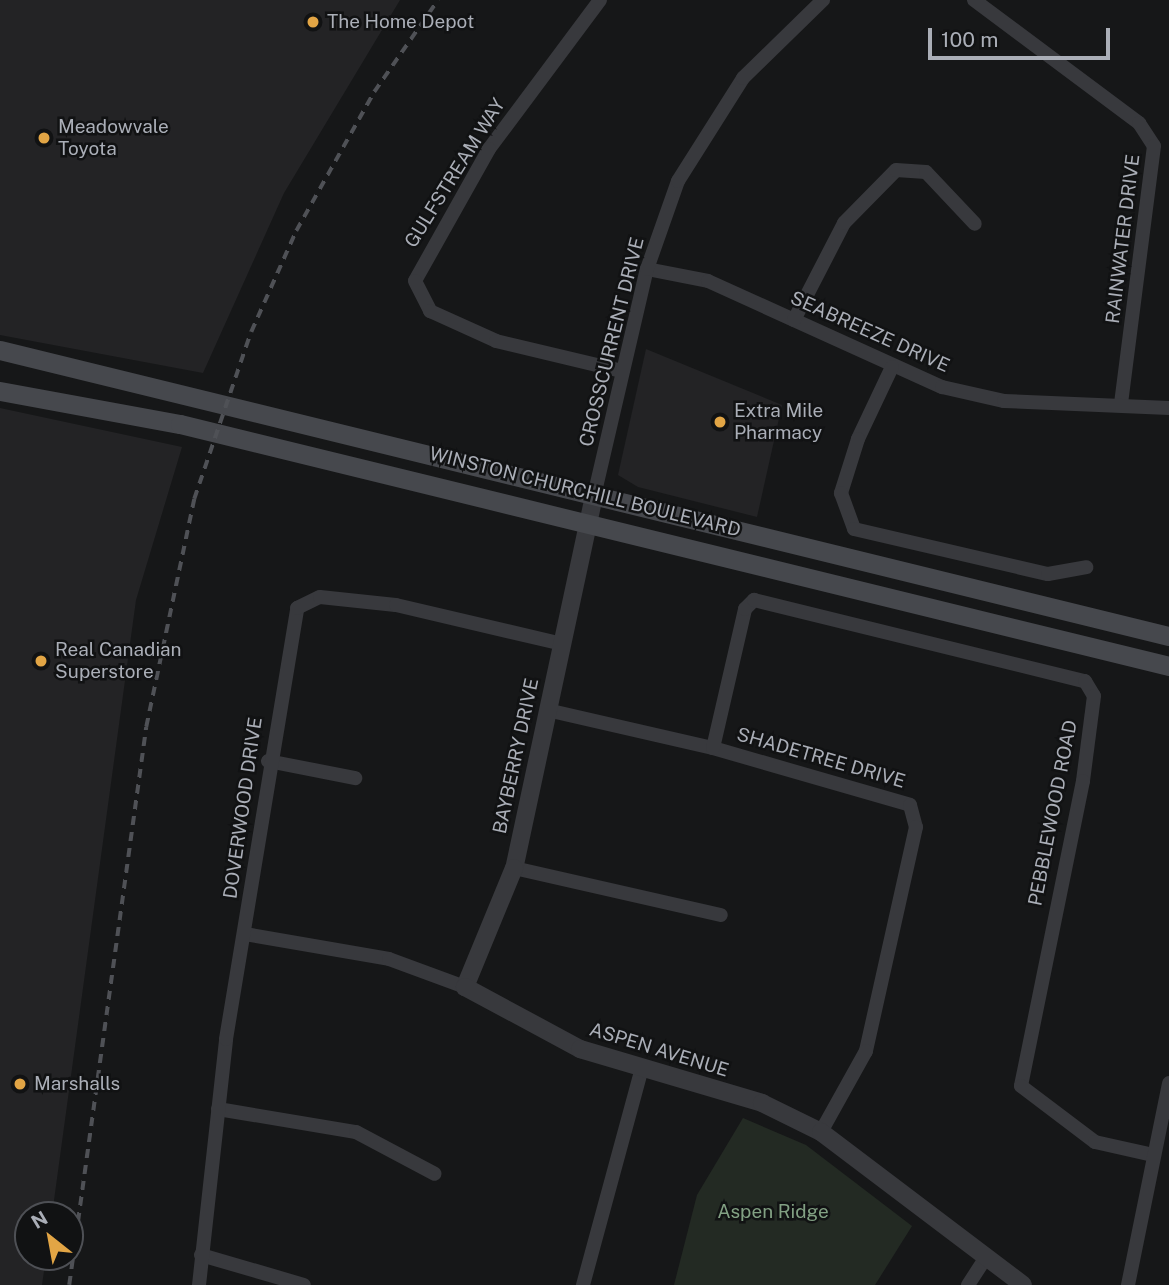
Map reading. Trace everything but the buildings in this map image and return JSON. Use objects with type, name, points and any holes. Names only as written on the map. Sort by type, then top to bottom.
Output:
[{"type":"main road","name":"WINSTON CHURCHILL BOULEVARD","points":[[0,350],[1169,636]]},
{"type":"main road","name":"WINSTON CHURCHILL BOULEVARD","points":[[0,391],[180,424],[587,526],[1169,666]]},
{"type":"street","name":"GULFSTREAM WAY","points":[[600,0],[489,149],[415,282],[430,311],[496,341],[622,371]]},
{"type":"street","name":"CROSSCURRENT DRIVE","points":[[594,496],[646,269],[678,181],[723,104],[822,0]]},
{"type":"street","name":"RAINWATER DRIVE","points":[[974,0],[1139,123],[1154,146],[1121,402]]},
{"type":"street","points":[[794,320],[845,223],[896,170],[926,172],[975,224]]},
{"type":"street","name":"SEABREEZE DRIVE","points":[[646,269],[708,281],[892,367],[1004,401],[1121,402],[1169,408]]},
{"type":"street","points":[[892,367],[858,439],[841,493],[854,529],[1048,574],[1086,567]]},
{"type":"street","name":"BAYBERRY DRIVE","points":[[466,988],[514,868],[594,496]]},
{"type":"street","name":"DOVERWOOD DRIVE","points":[[199,1285],[219,1109],[268,761],[292,617],[308,602],[320,597],[396,605],[562,644]]},
{"type":"street","name":"PEBBLEWOOD ROAD","points":[[713,748],[745,609],[754,600],[1085,681],[1094,696],[1083,781],[1021,1086],[1085,1137],[1153,1155]]},
{"type":"street","name":"SHADETREE DRIVE","points":[[547,710],[713,748],[902,798],[915,817],[866,1051],[821,1132]]},
{"type":"street","points":[[268,761],[355,778]]},
{"type":"street","points":[[514,868],[720,915]]},
{"type":"street","name":"ASPEN AVENUE","points":[[245,934],[389,959],[466,988],[538,1032],[642,1068],[762,1103],[821,1132],[984,1260],[1023,1285]]},
{"type":"street","points":[[583,1285],[642,1068]]},
{"type":"street","points":[[1128,1285],[1169,1083]]},
{"type":"street","points":[[219,1109],[355,1132],[435,1174]]},
{"type":"street","points":[[201,1255],[304,1285]]},
{"type":"street","points":[[968,1285],[984,1260]]},
{"type":"shaded area","points":[[0,0],[400,0],[284,193],[203,373],[0,335]]},
{"type":"shaded area","points":[[646,349],[782,405],[757,517],[638,487],[618,475]]},
{"type":"shaded area","points":[[0,408],[182,447],[136,600],[54,1201],[14,1201],[14,1271],[44,1271],[42,1285],[0,1285]]},
{"type":"green space","name":"Aspen Ridge","points":[[743,1118],[806,1145],[912,1226],[875,1285],[674,1285],[697,1195]]},
{"type":"railway","points":[[69,1285],[146,727],[194,499],[251,332],[296,231],[374,92],[438,0]]},
{"type":"place","name":"The Home Depot","points":[[313,22]]},
{"type":"place","name":"Meadowvale Toyota","points":[[44,138]]},
{"type":"place","name":"Extra Mile Pharmacy","points":[[720,422]]},
{"type":"place","name":"Real Canadian Superstore","points":[[41,661]]},
{"type":"place","name":"Marshalls","points":[[20,1084]]}]
